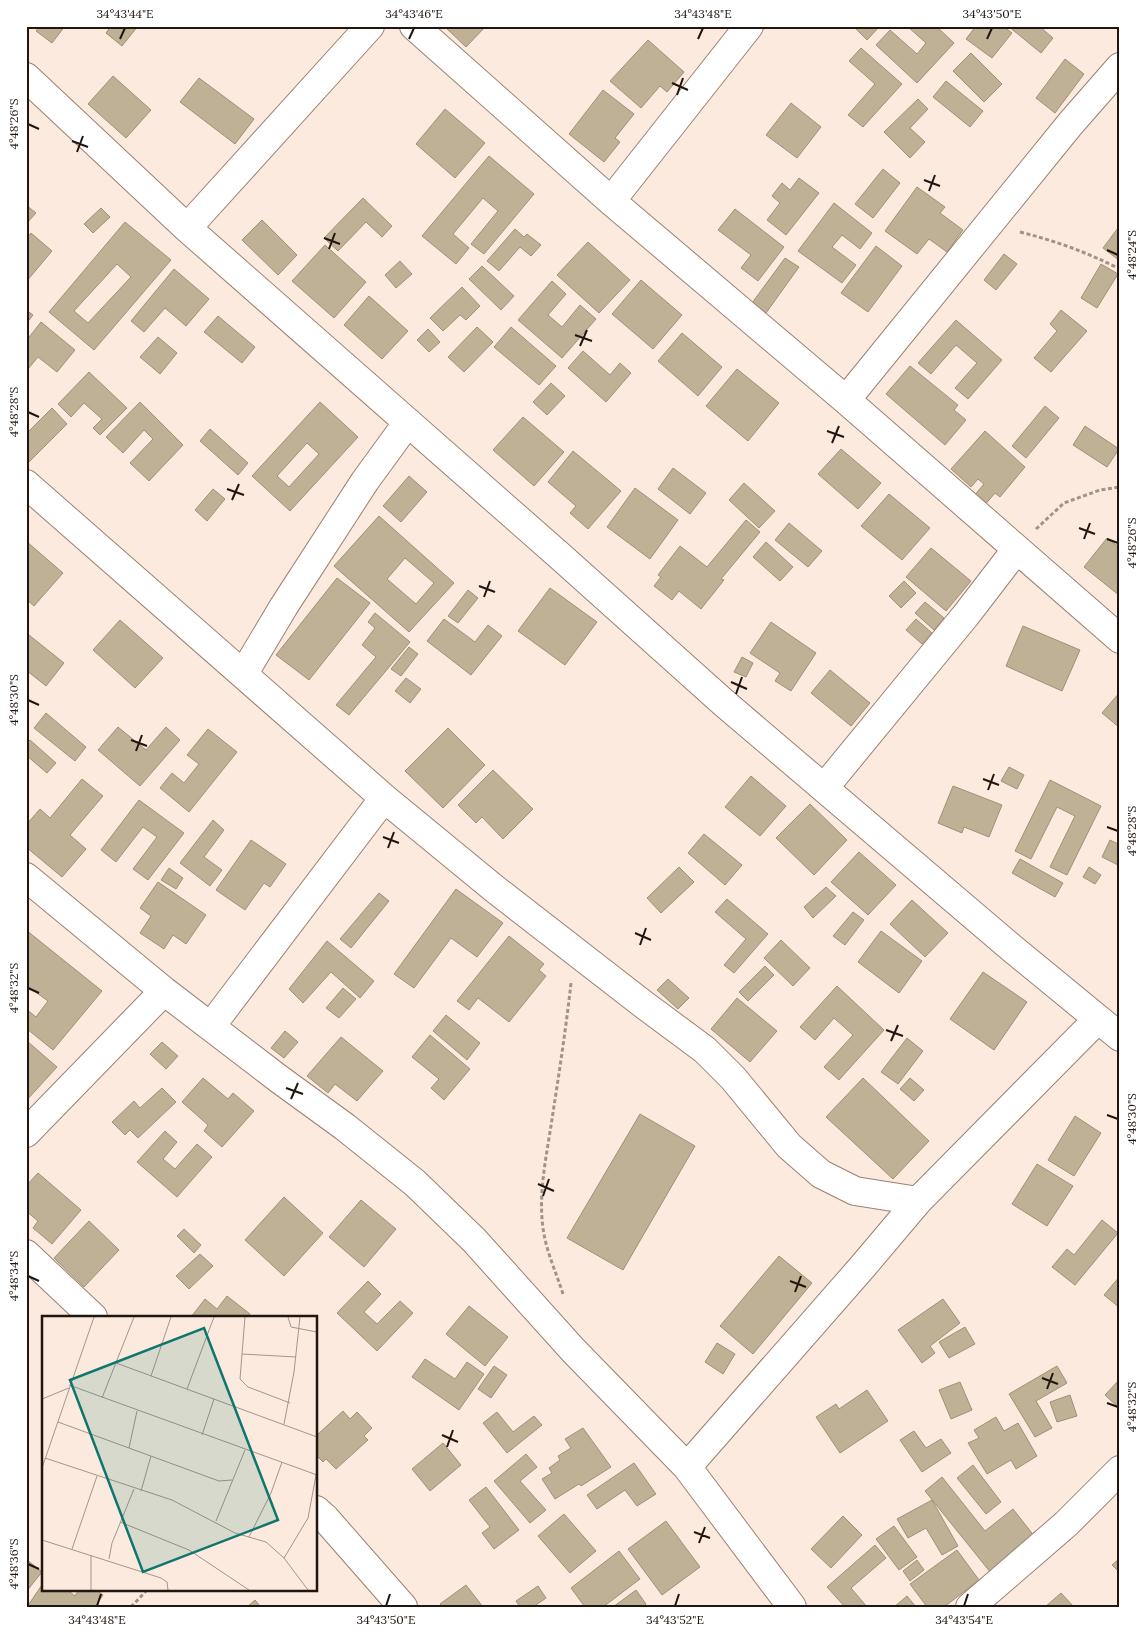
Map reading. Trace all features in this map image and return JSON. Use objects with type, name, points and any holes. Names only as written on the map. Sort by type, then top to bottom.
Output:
[{"type":"street","points":[[187,228],[370,26]]},
{"type":"street","points":[[414,26],[611,201],[846,400],[1120,639]]},
{"type":"street","points":[[611,201],[749,26]]},
{"type":"street","points":[[846,400],[1071,123],[1120,67]]},
{"type":"street","points":[[26,77],[187,228],[724,703],[1000,938],[1120,1037]]},
{"type":"street","points":[[244,673],[284,606],[360,488],[408,422]]},
{"type":"street","points":[[26,484],[244,673],[384,798],[496,890],[704,1050],[733,1078],[789,1146],[821,1174],[855,1191],[918,1201]]},
{"type":"street","points":[[824,788],[966,615],[1016,550]]},
{"type":"street","points":[[211,1026],[384,798]]},
{"type":"street","points":[[26,877],[164,991],[345,1127],[415,1183],[474,1240],[573,1350],[687,1468],[792,1607]]},
{"type":"street","points":[[26,1133],[164,991]]},
{"type":"street","points":[[687,1468],[864,1266],[918,1201],[1098,1020]]},
{"type":"street","points":[[26,1254],[92,1316]]},
{"type":"street","points":[[970,1607],[1066,1524],[1120,1470]]},
{"type":"street","points":[[318,1512],[403,1607]]},
{"type":"path","points":[[989,224],[1044,238],[1086,252],[1120,269]]},
{"type":"path","points":[[1016,550],[1064,503],[1100,490],[1120,487]]},
{"type":"path","points":[[565,1301],[548,1252],[543,1228],[542,1202],[564,1045],[574,950]]},
{"type":"path","points":[[131,1607],[147,1590]]},
{"type":"building","points":[[40,26],[65,26],[52,43],[36,31]]},
{"type":"building","points":[[111,26],[138,26],[122,46],[106,33]]},
{"type":"building","points":[[444,26],[486,26],[466,47]]},
{"type":"building","points":[[853,26],[880,26],[867,40]]},
{"type":"building","points":[[907,26],[936,26],[954,43],[917,83],[876,45],[890,30],[917,54],[926,43]]},
{"type":"building","points":[[976,26],[1003,26],[1012,33],[992,58],[966,39]]},
{"type":"building","points":[[1008,26],[1039,26],[1053,38],[1041,53]]},
{"type":"building","points":[[648,40],[684,72],[667,92],[660,86],[641,108],[610,81]]},
{"type":"building","points":[[861,48],[902,84],[863,127],[848,115],[875,84],[849,61]]},
{"type":"building","points":[[971,53],[1002,84],[984,102],[953,71]]},
{"type":"building","points":[[1065,59],[1084,74],[1055,113],[1036,98]]},
{"type":"building","points":[[113,76],[151,110],[126,138],[88,104]]},
{"type":"building","points":[[199,78],[254,119],[235,144],[180,102]]},
{"type":"building","points":[[946,81],[983,111],[970,127],[933,97]]},
{"type":"building","points":[[603,90],[634,114],[615,138],[620,142],[604,162],[569,134]]},
{"type":"building","points":[[918,99],[928,109],[910,128],[925,142],[910,158],[884,132]]},
{"type":"building","points":[[791,103],[821,127],[797,158],[766,135]]},
{"type":"building","points":[[445,109],[485,143],[455,178],[416,144]]},
{"type":"building","points":[[489,156],[534,194],[484,254],[471,244],[498,211],[483,198],[453,234],[469,248],[456,264],[422,236]]},
{"type":"building","points":[[883,169],[900,183],[873,218],[855,204]]},
{"type":"building","points":[[799,178],[819,193],[786,235],[767,220],[780,203],[772,196],[782,183],[790,190]]},
{"type":"building","points":[[917,187],[945,207],[940,213],[963,230],[947,252],[929,239],[917,254],[885,231]]},
{"type":"building","points":[[363,198],[392,226],[382,237],[366,222],[338,251],[324,238]]},
{"type":"building","points":[[834,203],[872,233],[860,249],[842,235],[832,247],[856,265],[842,283],[798,251]]},
{"type":"building","points":[[26,205],[36,213],[26,224]]},
{"type":"building","points":[[101,208],[110,217],[93,233],[84,224]]},
{"type":"building","points":[[735,209],[784,247],[758,281],[741,268],[751,255],[718,230]]},
{"type":"building","points":[[262,220],[297,255],[278,275],[242,240]]},
{"type":"building","points":[[125,222],[171,260],[94,350],[49,312]],"holes":[[[117,264],[131,277],[88,323],[74,311]]]},
{"type":"building","points":[[1118,228],[1120,230],[1120,261],[1103,248]]},
{"type":"building","points":[[515,229],[524,237],[527,234],[541,245],[531,256],[520,247],[499,271],[487,261]]},
{"type":"building","points":[[31,233],[52,251],[26,282],[26,239]]},
{"type":"building","points":[[588,242],[630,280],[599,313],[557,275]]},
{"type":"building","points":[[325,245],[366,282],[334,318],[292,281]]},
{"type":"building","points":[[876,246],[902,266],[868,312],[841,293]]},
{"type":"building","points":[[1004,254],[1017,264],[996,290],[984,280]]},
{"type":"building","points":[[785,258],[799,267],[766,313],[752,303]]},
{"type":"building","points":[[400,261],[412,274],[396,288],[385,275]]},
{"type":"building","points":[[1101,264],[1118,274],[1097,308],[1081,298]]},
{"type":"building","points":[[482,266],[514,296],[501,310],[469,279]]},
{"type":"building","points":[[174,269],[209,299],[186,326],[165,308],[144,332],[131,321]]},
{"type":"building","points":[[641,280],[682,315],[653,349],[612,314]]},
{"type":"building","points":[[552,281],[566,294],[548,315],[562,327],[580,305],[596,319],[562,358],[518,320]]},
{"type":"building","points":[[462,287],[480,306],[466,320],[460,315],[443,331],[430,318]]},
{"type":"building","points":[[369,296],[408,331],[382,359],[344,325]]},
{"type":"building","points":[[26,310],[33,315],[26,324]]},
{"type":"building","points":[[1061,310],[1087,331],[1051,372],[1034,358],[1057,331],[1050,324]]},
{"type":"building","points":[[218,316],[255,347],[242,363],[204,332]]},
{"type":"building","points":[[956,320],[1002,360],[968,399],[955,388],[977,363],[956,345],[931,374],[918,363]]},
{"type":"building","points":[[41,322],[75,350],[57,372],[38,357],[28,369],[26,368],[26,341]]},
{"type":"building","points":[[477,327],[493,342],[464,372],[448,357]]},
{"type":"building","points":[[511,327],[556,366],[539,385],[494,347]]},
{"type":"building","points":[[428,329],[440,342],[429,352],[417,340]]},
{"type":"building","points":[[682,333],[722,367],[698,396],[658,361]]},
{"type":"building","points":[[158,337],[177,353],[160,374],[140,357]]},
{"type":"building","points":[[583,351],[610,375],[620,363],[631,373],[606,402],[568,368]]},
{"type":"building","points":[[910,366],[958,405],[954,410],[966,420],[945,445],[886,394]]},
{"type":"building","points":[[737,369],[779,403],[748,441],[706,406]]},
{"type":"building","points":[[89,372],[127,408],[100,435],[93,428],[102,419],[84,403],[71,417],[58,404]]},
{"type":"building","points":[[551,383],[565,396],[547,415],[533,402]]},
{"type":"building","points":[[140,402],[183,445],[149,481],[130,463],[153,439],[144,430],[123,453],[106,437]]},
{"type":"building","points":[[320,402],[358,437],[290,511],[252,476]],"holes":[[[307,443],[319,454],[289,487],[277,476]]]},
{"type":"building","points":[[1045,406],[1059,418],[1026,458],[1012,446]]},
{"type":"building","points":[[52,408],[67,424],[28,463],[26,461],[26,434]]},
{"type":"building","points":[[523,417],[564,452],[534,486],[493,450]]},
{"type":"building","points":[[1085,426],[1119,449],[1107,467],[1073,445]]},
{"type":"building","points":[[210,429],[248,463],[238,475],[200,441]]},
{"type":"building","points":[[985,431],[1025,467],[1000,497],[995,493],[983,507],[973,497],[984,484],[978,479],[971,487],[951,469]]},
{"type":"building","points":[[841,449],[881,483],[858,509],[818,474]]},
{"type":"building","points":[[573,451],[621,491],[588,529],[570,513],[576,506],[548,482]]},
{"type":"building","points":[[673,468],[706,493],[690,514],[658,489]]},
{"type":"building","points":[[409,476],[427,492],[401,522],[383,506]]},
{"type":"building","points":[[744,483],[775,511],[759,528],[729,500]]},
{"type":"building","points":[[635,488],[678,520],[650,559],[607,527]]},
{"type":"building","points":[[213,489],[225,499],[207,521],[195,510]]},
{"type":"building","points":[[889,494],[930,528],[902,560],[861,526]]},
{"type":"building","points":[[379,516],[454,583],[409,632],[334,566]],"holes":[[[405,558],[434,583],[416,604],[387,579]]]},
{"type":"building","points":[[746,520],[760,532],[721,579],[724,580],[701,609],[679,591],[672,600],[654,586],[661,577],[658,575],[680,546],[707,567]]},
{"type":"building","points":[[789,523],[822,551],[808,567],[775,540]]},
{"type":"building","points":[[1107,538],[1120,548],[1120,596],[1084,567]]},
{"type":"building","points":[[26,541],[63,573],[34,606],[26,599]]},
{"type":"building","points":[[766,542],[793,567],[780,581],[753,557]]},
{"type":"building","points":[[931,548],[971,581],[946,611],[906,577]]},
{"type":"building","points":[[337,578],[370,603],[309,680],[276,655]]},
{"type":"building","points":[[904,581],[916,593],[901,608],[889,596]]},
{"type":"building","points":[[550,588],[597,622],[565,665],[518,631]]},
{"type":"building","points":[[468,590],[478,598],[458,623],[448,616]]},
{"type":"building","points":[[925,602],[944,618],[934,630],[915,613]]},
{"type":"building","points":[[375,613],[410,642],[349,715],[336,705],[376,657],[362,645],[375,628],[368,622]]},
{"type":"building","points":[[444,619],[475,642],[488,625],[502,636],[471,675],[427,641]]},
{"type":"building","points":[[916,619],[932,633],[922,644],[906,630]]},
{"type":"building","points":[[120,620],[163,658],[135,688],[93,650]]},
{"type":"building","points":[[771,622],[816,653],[791,691],[775,681],[780,673],[750,653]]},
{"type":"building","points":[[1023,626],[1080,650],[1062,691],[1006,666]]},
{"type":"building","points":[[29,635],[64,663],[46,686],[26,670],[26,639]]},
{"type":"building","points":[[409,647],[418,654],[401,676],[391,669]]},
{"type":"building","points":[[742,657],[753,663],[746,677],[734,672]]},
{"type":"building","points":[[830,670],[870,703],[851,726],[811,693]]},
{"type":"building","points":[[406,678],[421,689],[410,703],[395,691]]},
{"type":"building","points":[[1120,692],[1120,728],[1102,713]]},
{"type":"building","points":[[46,713],[86,747],[75,761],[34,728]]},
{"type":"building","points":[[118,727],[146,750],[166,727],[180,740],[140,786],[98,750]]},
{"type":"building","points":[[448,728],[485,765],[443,808],[405,771]]},
{"type":"building","points":[[208,729],[237,752],[189,812],[160,788],[172,773],[184,783],[199,764],[187,755]]},
{"type":"building","points":[[30,740],[56,763],[47,773],[26,755],[26,744]]},
{"type":"building","points":[[1009,767],[1024,775],[1017,789],[1001,781]]},
{"type":"building","points":[[493,770],[533,809],[503,839],[482,817],[476,823],[458,805]]},
{"type":"building","points":[[751,776],[786,806],[760,836],[725,807]]},
{"type":"building","points":[[82,779],[103,796],[70,835],[86,849],[62,877],[26,847],[26,825],[40,809],[50,818]]},
{"type":"building","points":[[1050,780],[1101,806],[1067,875],[1050,867],[1075,816],[1057,807],[1031,859],[1015,851]]},
{"type":"building","points":[[953,786],[1002,805],[989,837],[964,827],[962,833],[938,823]]},
{"type":"building","points":[[139,800],[184,833],[148,880],[133,869],[157,837],[143,827],[116,862],[101,850]]},
{"type":"building","points":[[810,804],[847,840],[814,875],[776,838]]},
{"type":"building","points":[[213,820],[224,830],[204,857],[222,870],[210,886],[180,863]]},
{"type":"building","points":[[704,834],[742,865],[725,885],[688,853]]},
{"type":"building","points":[[251,840],[286,864],[270,887],[264,883],[245,910],[216,890]]},
{"type":"building","points":[[1110,840],[1120,845],[1120,866],[1102,857]]},
{"type":"building","points":[[859,852],[896,885],[868,915],[831,882]]},
{"type":"building","points":[[1020,859],[1063,883],[1055,897],[1012,873]]},
{"type":"building","points":[[679,867],[694,882],[661,913],[647,898]]},
{"type":"building","points":[[1089,867],[1101,875],[1095,884],[1083,877]]},
{"type":"building","points":[[169,868],[183,878],[176,889],[161,880]]},
{"type":"building","points":[[158,882],[206,915],[186,944],[173,935],[164,949],[140,933],[151,916],[140,908]]},
{"type":"building","points":[[826,887],[836,896],[813,918],[804,907]]},
{"type":"building","points":[[456,889],[503,923],[477,957],[451,938],[414,988],[394,974]]},
{"type":"building","points":[[379,893],[389,901],[351,948],[340,939]]},
{"type":"building","points":[[727,899],[768,934],[734,973],[724,965],[746,939],[715,912]]},
{"type":"building","points":[[912,900],[948,933],[925,957],[890,924]]},
{"type":"building","points":[[853,912],[864,920],[845,945],[833,936]]},
{"type":"building","points":[[26,930],[102,991],[53,1050],[26,1028],[26,1009],[36,1017],[48,1001],[26,985]]},
{"type":"building","points":[[881,931],[922,961],[899,993],[858,962]]},
{"type":"building","points":[[509,936],[544,964],[539,970],[546,976],[509,1022],[478,998],[469,1010],[457,1001]]},
{"type":"building","points":[[781,940],[810,968],[793,986],[764,958]]},
{"type":"building","points":[[327,941],[374,981],[360,998],[331,972],[303,1003],[289,989]]},
{"type":"building","points":[[765,966],[774,975],[748,1001],[739,992]]},
{"type":"building","points":[[983,972],[1027,1002],[994,1050],[950,1019]]},
{"type":"building","points":[[668,979],[689,998],[678,1009],[657,990]]},
{"type":"building","points":[[837,986],[884,1030],[839,1080],[824,1067],[853,1035],[834,1018],[815,1040],[800,1027]]},
{"type":"building","points":[[343,988],[356,999],[339,1018],[326,1008]]},
{"type":"building","points":[[737,998],[777,1031],[750,1062],[711,1029]]},
{"type":"building","points":[[446,1015],[480,1043],[467,1060],[433,1031]]},
{"type":"building","points":[[285,1031],[298,1042],[284,1058],[271,1048]]},
{"type":"building","points":[[430,1035],[470,1069],[444,1100],[431,1088],[439,1079],[412,1057]]},
{"type":"building","points":[[341,1037],[383,1071],[357,1101],[335,1084],[328,1093],[307,1076]]},
{"type":"building","points":[[907,1038],[923,1051],[898,1084],[881,1072]]},
{"type":"building","points":[[27,1041],[57,1067],[26,1101],[26,1043]]},
{"type":"building","points":[[162,1042],[178,1056],[166,1069],[150,1054]]},
{"type":"building","points":[[203,1078],[228,1099],[233,1093],[254,1111],[222,1147],[204,1131],[208,1125],[182,1102]]},
{"type":"building","points":[[863,1078],[929,1141],[893,1179],[826,1117]]},
{"type":"building","points":[[910,1078],[924,1090],[914,1101],[900,1089]]},
{"type":"building","points":[[162,1088],[176,1102],[138,1138],[130,1130],[125,1135],[112,1122],[134,1101],[140,1108]]},
{"type":"building","points":[[640,1114],[695,1146],[623,1270],[567,1238]]},
{"type":"building","points":[[1075,1116],[1101,1133],[1074,1176],[1048,1160]]},
{"type":"building","points":[[165,1131],[177,1142],[163,1159],[175,1169],[197,1144],[212,1157],[177,1197],[137,1162]]},
{"type":"building","points":[[1037,1164],[1073,1186],[1047,1226],[1012,1204]]},
{"type":"building","points":[[38,1173],[81,1210],[52,1244],[33,1228],[38,1221],[26,1211],[26,1186]]},
{"type":"building","points":[[284,1197],[323,1233],[284,1276],[245,1240]]},
{"type":"building","points":[[361,1200],[396,1229],[364,1267],[329,1237]]},
{"type":"building","points":[[1102,1220],[1118,1233],[1075,1285],[1052,1267],[1067,1249],[1074,1255]]},
{"type":"building","points":[[89,1221],[119,1250],[84,1287],[54,1258]]},
{"type":"building","points":[[184,1229],[201,1245],[194,1253],[177,1236]]},
{"type":"building","points":[[200,1254],[213,1266],[189,1289],[176,1276]]},
{"type":"building","points":[[779,1256],[812,1283],[753,1354],[720,1326]]},
{"type":"building","points":[[1120,1276],[1120,1308],[1104,1295]]},
{"type":"building","points":[[368,1281],[381,1294],[364,1312],[377,1324],[400,1301],[413,1313],[377,1351],[337,1313]]},
{"type":"building","points":[[227,1296],[250,1314],[249,1316],[192,1316],[205,1299],[217,1309]]},
{"type":"building","points":[[943,1299],[960,1323],[930,1346],[935,1353],[922,1363],[898,1330]]},
{"type":"building","points":[[469,1306],[508,1337],[485,1366],[446,1334]]},
{"type":"building","points":[[965,1327],[975,1344],[949,1358],[939,1342]]},
{"type":"building","points":[[717,1343],[735,1354],[723,1374],[705,1362]]},
{"type":"building","points":[[425,1359],[455,1379],[467,1362],[484,1374],[459,1410],[412,1377]]},
{"type":"building","points":[[494,1366],[507,1375],[491,1398],[478,1389]]},
{"type":"building","points":[[1057,1366],[1067,1383],[1036,1401],[1052,1428],[1035,1437],[1009,1394]]},
{"type":"building","points":[[1120,1379],[1120,1409],[1105,1395]]},
{"type":"building","points":[[960,1382],[972,1410],[951,1419],[939,1390]]},
{"type":"building","points":[[867,1390],[888,1421],[840,1453],[816,1417],[836,1404],[839,1409]]},
{"type":"building","points":[[1070,1395],[1077,1416],[1057,1422],[1050,1402]]},
{"type":"building","points":[[343,1411],[350,1419],[357,1412],[372,1428],[364,1436],[368,1440],[336,1469],[326,1459],[323,1462],[318,1457],[318,1434]]},
{"type":"building","points":[[497,1412],[513,1432],[534,1416],[542,1425],[507,1453],[483,1423]]},
{"type":"building","points":[[996,1417],[1004,1431],[1018,1423],[1037,1456],[1016,1469],[1011,1460],[987,1474],[968,1443],[979,1438],[974,1430]]},
{"type":"building","points":[[583,1428],[611,1467],[581,1486],[579,1484],[555,1499],[542,1479],[552,1473],[549,1468],[560,1460],[558,1456],[571,1448],[565,1439]]},
{"type":"building","points":[[914,1431],[926,1448],[941,1439],[951,1453],[922,1472],[900,1440]]},
{"type":"building","points":[[443,1443],[461,1465],[430,1491],[412,1469]]},
{"type":"building","points":[[526,1454],[537,1467],[520,1481],[546,1510],[530,1523],[494,1481]]},
{"type":"building","points":[[634,1463],[656,1494],[637,1506],[625,1490],[597,1509],[587,1495]]},
{"type":"building","points":[[973,1465],[1001,1502],[986,1514],[957,1478]]},
{"type":"building","points":[[942,1477],[985,1531],[1013,1509],[1035,1537],[991,1573],[925,1491]]},
{"type":"building","points":[[486,1487],[519,1530],[494,1549],[482,1533],[490,1527],[469,1500]]},
{"type":"building","points":[[932,1500],[958,1546],[942,1555],[926,1528],[908,1538],[897,1519]]},
{"type":"building","points":[[564,1514],[596,1551],[570,1573],[538,1536]]},
{"type":"building","points":[[843,1516],[862,1535],[831,1568],[811,1549]]},
{"type":"building","points":[[666,1521],[700,1567],[662,1595],[628,1549]]},
{"type":"building","points":[[894,1526],[917,1557],[899,1570],[876,1539]]},
{"type":"building","points":[[875,1545],[886,1558],[851,1588],[867,1607],[845,1607],[827,1587]]},
{"type":"building","points":[[957,1550],[979,1580],[944,1607],[927,1607],[910,1584]]},
{"type":"building","points":[[619,1551],[640,1579],[603,1607],[585,1607],[571,1588]]},
{"type":"building","points":[[1120,1558],[1120,1573],[1112,1565]]},
{"type":"building","points":[[26,1559],[42,1572],[26,1592]]},
{"type":"building","points":[[917,1560],[924,1570],[910,1581],[903,1571]]},
{"type":"building","points":[[42,1585],[42,1590],[67,1590],[75,1596],[78,1590],[96,1590],[103,1595],[95,1607],[27,1607]]},
{"type":"building","points":[[466,1585],[483,1607],[443,1607],[440,1604]]},
{"type":"building","points":[[538,1586],[546,1598],[533,1607],[520,1607],[516,1601]]},
{"type":"building","points":[[636,1590],[646,1604],[642,1607],[613,1607]]},
{"type":"building","points":[[1061,1593],[1074,1607],[1045,1607]]},
{"type":"building","points":[[907,1596],[916,1607],[894,1607]]},
{"type":"building","points":[[255,1600],[261,1607],[247,1607]]}]
